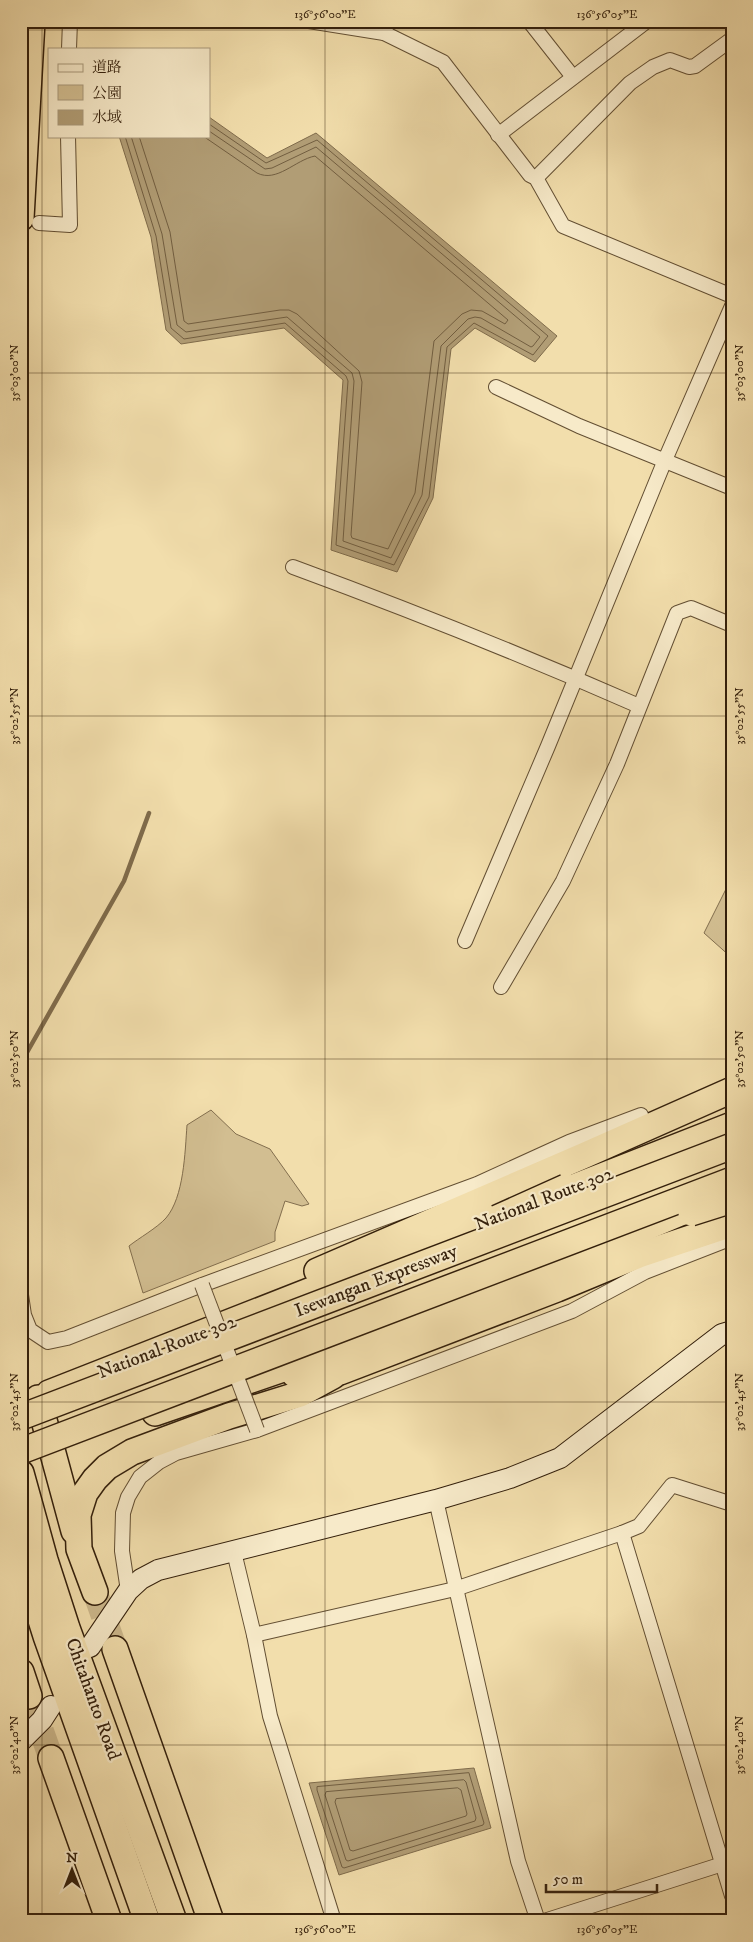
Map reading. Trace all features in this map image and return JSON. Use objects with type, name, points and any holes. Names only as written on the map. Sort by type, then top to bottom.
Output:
[{"type":"highway","points":[[30,220],[32,21]]},
{"type":"highway","points":[[124,1364],[168,1339],[223,1312],[732,1090]]},
{"type":"highway","points":[[256,1328],[574,1183],[732,1114]]},
{"type":"highway","name":"National Route 302","points":[[30,1401],[732,1125]]},
{"type":"highway","name":"Isewangan Expressway","points":[[21,1417],[732,1146]]},
{"type":"highway","name":"Isewangan Expressway","points":[[21,1451],[732,1180]]},
{"type":"highway","points":[[22,1473],[52,1452],[189,1400],[262,1377],[432,1318],[678,1214],[732,1195]]},
{"type":"highway","points":[[409,1303],[528,1267],[732,1200]]},
{"type":"highway","points":[[79,1549],[78,1515],[85,1493],[107,1467],[132,1452],[229,1416],[300,1394],[340,1372],[557,1289],[639,1255],[732,1224]]},
{"type":"highway","points":[[262,1377],[340,1372]]},
{"type":"highway","points":[[30,1401],[52,1452],[79,1549],[95,1592]]},
{"type":"highway","name":"Chitahanto Road","points":[[22,1473],[45,1560],[67,1628],[174,1921]]},
{"type":"highway","name":"Chitahanto Road","points":[[21,1557],[46,1636],[147,1921]]},
{"type":"highway","points":[[115,1649],[211,1921]]},
{"type":"highway","points":[[21,1672],[40,1701]]},
{"type":"highway","points":[[50,1758],[109,1921]]},
{"type":"street","points":[[69,48],[70,21]]},
{"type":"street","points":[[309,21],[386,27],[443,62],[530,175],[536,178],[563,226],[732,296]]},
{"type":"street","points":[[529,21],[573,77]]},
{"type":"street","points":[[498,135],[647,21]]},
{"type":"street","points":[[536,178],[630,82],[670,60],[689,67],[695,66],[732,39]]},
{"type":"street","points":[[30,220],[70,225],[68,138]]},
{"type":"street","points":[[465,941],[664,460],[732,306]]},
{"type":"street","points":[[496,387],[579,426],[732,488]]},
{"type":"street","points":[[293,567],[404,608],[639,706]]},
{"type":"street","points":[[501,987],[563,881],[617,764],[677,613],[691,608],[732,625]]},
{"type":"street","points":[[21,1295],[24,1315],[30,1330],[48,1342],[67,1338],[202,1285],[477,1184],[569,1142],[641,1116]]},
{"type":"street","points":[[128,1591],[122,1551],[123,1513],[128,1497],[140,1477],[159,1462],[176,1453],[257,1430],[572,1311],[645,1272],[732,1238]]},
{"type":"street","points":[[202,1285],[257,1430]]},
{"type":"street","points":[[90,1647],[128,1591],[141,1579],[158,1570],[436,1500],[510,1478],[560,1458],[722,1334],[732,1331]]},
{"type":"street","points":[[254,1635],[455,1589],[622,1533],[639,1526],[672,1485],[732,1504]]},
{"type":"street","points":[[436,1500],[518,1861],[538,1921]]},
{"type":"street","points":[[622,1533],[727,1863],[732,1896]]},
{"type":"street","points":[[234,1552],[254,1635],[270,1716],[334,1921]]},
{"type":"street","points":[[24,1732],[42,1720],[40,1701]]},
{"type":"street","points":[[544,1921],[727,1863]]},
{"type":"green space","points":[[732,884],[732,958],[704,933],[727,887]]},
{"type":"green space","points":[[211,1110],[236,1134],[270,1149],[309,1204],[302,1206],[285,1201],[275,1232],[275,1241],[143,1293],[129,1246],[162,1222],[172,1209],[180,1186],[187,1125]]},
{"type":"water","points":[[210,118],[267,158],[316,133],[557,336],[535,362],[475,328],[451,349],[433,498],[397,572],[331,550],[343,380],[284,328],[181,344],[166,330],[151,237],[120,138],[210,138]]},
{"type":"water","points":[[474,1768],[491,1828],[339,1875],[309,1783]]},
{"type":"waterway","points":[[21,1063],[124,881],[149,813]]},
{"type":"tunnel","points":[[95,1592],[115,1649]]},
{"type":"tunnel","points":[[29,1696],[51,1758]]}]
